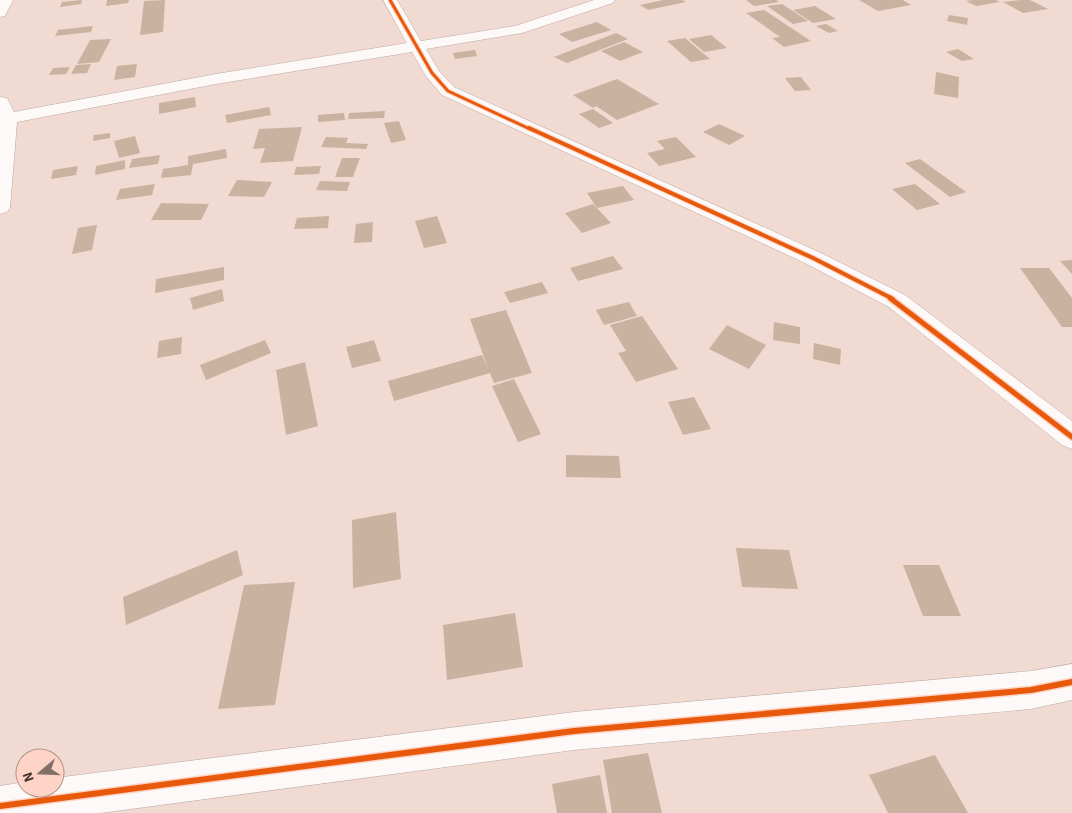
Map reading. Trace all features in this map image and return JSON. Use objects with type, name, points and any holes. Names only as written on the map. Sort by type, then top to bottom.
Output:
[{"type":"street","points":[[0,13],[6,0]]},
{"type":"street","points":[[390,0],[432,73],[448,92],[813,258],[897,301],[1072,437]]},
{"type":"street","points":[[0,208],[3,113],[516,30],[608,0]]},
{"type":"street","points":[[0,806],[574,731],[1031,690],[1072,682]]},
{"type":"building","points":[[82,0],[81,4],[60,7],[62,2]]},
{"type":"building","points":[[107,0],[129,0],[128,3],[106,6]]},
{"type":"building","points":[[165,0],[163,32],[140,35],[144,1]]},
{"type":"building","points":[[663,0],[682,0],[686,2],[648,10],[640,5]]},
{"type":"building","points":[[746,0],[776,0],[779,2],[754,6]]},
{"type":"building","points":[[859,0],[903,0],[911,5],[878,11]]},
{"type":"building","points":[[996,0],[1000,2],[976,6],[966,1]]},
{"type":"building","points":[[1030,0],[1048,9],[1023,13],[1003,2]]},
{"type":"building","points":[[782,4],[808,21],[793,24],[767,6]]},
{"type":"building","points":[[815,6],[836,19],[813,23],[793,10]]},
{"type":"building","points":[[764,10],[811,41],[784,47],[772,38],[780,37],[746,13]]},
{"type":"building","points":[[949,15],[968,18],[967,25],[947,21]]},
{"type":"building","points":[[597,22],[611,30],[572,42],[559,34]]},
{"type":"building","points":[[826,24],[838,31],[829,33],[816,26]]},
{"type":"building","points":[[93,26],[91,32],[55,36],[58,30]]},
{"type":"building","points":[[616,33],[628,39],[567,63],[554,57]]},
{"type":"building","points":[[711,35],[727,48],[704,52],[689,39]]},
{"type":"building","points":[[685,38],[710,59],[691,62],[667,41]]},
{"type":"building","points":[[111,39],[99,62],[77,64],[90,40]]},
{"type":"building","points":[[624,42],[643,52],[620,61],[601,51]]},
{"type":"building","points":[[958,49],[974,59],[962,61],[946,52]]},
{"type":"building","points":[[475,50],[477,56],[455,59],[453,53]]},
{"type":"building","points":[[91,64],[87,73],[71,74],[76,65]]},
{"type":"building","points":[[137,64],[135,77],[114,80],[117,66]]},
{"type":"building","points":[[70,67],[66,74],[49,75],[53,68]]},
{"type":"building","points":[[936,72],[959,77],[958,98],[934,94]]},
{"type":"building","points":[[801,77],[811,90],[795,91],[785,78]]},
{"type":"building","points":[[617,79],[659,104],[617,120],[596,106],[593,108],[573,95]]},
{"type":"building","points":[[195,97],[196,107],[159,114],[159,103]]},
{"type":"building","points":[[269,107],[271,115],[227,123],[225,115]]},
{"type":"building","points":[[593,109],[613,123],[599,128],[579,114]]},
{"type":"building","points":[[385,111],[384,118],[348,119],[349,113]]},
{"type":"building","points":[[344,113],[345,120],[318,122],[318,115]]},
{"type":"building","points":[[399,121],[406,140],[391,143],[384,123]]},
{"type":"building","points":[[719,124],[745,136],[729,145],[703,132]]},
{"type":"building","points":[[302,127],[293,161],[260,163],[265,148],[253,149],[259,129]]},
{"type":"building","points":[[110,133],[110,138],[93,141],[94,135]]},
{"type":"building","points":[[135,136],[140,153],[119,158],[114,141]]},
{"type":"building","points":[[326,137],[348,138],[346,143],[368,144],[366,149],[321,147]]},
{"type":"building","points":[[676,137],[696,157],[659,166],[647,153],[665,149],[657,141]]},
{"type":"building","points":[[226,149],[227,158],[193,164],[191,175],[161,178],[163,169],[188,165],[188,156]]},
{"type":"building","points":[[160,155],[158,164],[129,168],[132,159]]},
{"type":"building","points":[[342,158],[360,158],[353,177],[335,177]]},
{"type":"building","points":[[920,159],[966,192],[950,197],[905,163]]},
{"type":"building","points":[[125,160],[125,169],[95,175],[96,166]]},
{"type":"building","points":[[78,166],[76,175],[51,179],[53,170]]},
{"type":"building","points":[[321,166],[319,174],[294,175],[296,167]]},
{"type":"building","points":[[237,180],[272,182],[264,197],[228,196]]},
{"type":"building","points":[[320,181],[350,182],[347,191],[316,190]]},
{"type":"building","points":[[155,184],[152,195],[116,200],[120,189]]},
{"type":"building","points":[[915,184],[940,204],[917,210],[892,189]]},
{"type":"building","points":[[623,186],[634,200],[597,208],[587,193]]},
{"type":"building","points":[[161,203],[209,204],[201,220],[151,220]]},
{"type":"building","points":[[593,204],[611,223],[582,233],[565,213]]},
{"type":"building","points":[[329,216],[328,228],[294,229],[297,218]]},
{"type":"building","points":[[437,216],[447,243],[424,248],[415,221]]},
{"type":"building","points":[[373,222],[372,242],[354,243],[356,224]]},
{"type":"building","points":[[97,225],[92,250],[72,254],[78,228]]},
{"type":"building","points":[[613,256],[623,269],[578,281],[570,268]]},
{"type":"building","points":[[1072,260],[1072,274],[1060,261]]},
{"type":"building","points":[[224,267],[224,280],[155,293],[156,279]]},
{"type":"building","points":[[1020,268],[1049,268],[1072,298],[1072,327],[1062,327]]},
{"type":"building","points":[[542,282],[548,293],[510,303],[504,292]]},
{"type":"building","points":[[222,289],[224,301],[193,310],[190,298]]},
{"type":"building","points":[[629,302],[637,316],[604,325],[596,310]]},
{"type":"building","points":[[506,310],[532,373],[494,383],[490,373],[394,401],[388,381],[482,355],[488,368],[470,319]]},
{"type":"building","points":[[642,316],[678,369],[636,382],[618,353],[626,351],[610,325]]},
{"type":"building","points":[[774,322],[800,327],[800,344],[773,340]]},
{"type":"building","points":[[727,325],[766,345],[749,369],[709,349]]},
{"type":"building","points":[[182,337],[181,354],[157,358],[159,341]]},
{"type":"building","points":[[265,340],[271,353],[206,380],[200,365]]},
{"type":"building","points":[[374,340],[381,361],[352,368],[346,347]]},
{"type":"building","points":[[814,343],[841,349],[840,365],[813,359]]},
{"type":"building","points":[[305,362],[318,426],[286,435],[276,370]]},
{"type":"building","points":[[514,379],[541,434],[518,442],[492,386]]},
{"type":"building","points":[[694,397],[711,429],[683,435],[668,402]]},
{"type":"building","points":[[566,455],[619,456],[621,478],[566,477]]},
{"type":"building","points":[[396,512],[401,579],[353,588],[352,520]]},
{"type":"building","points":[[736,548],[789,550],[798,589],[742,587]]},
{"type":"building","points":[[237,550],[243,575],[126,625],[123,597]]},
{"type":"building","points":[[903,565],[939,565],[961,616],[923,616]]},
{"type":"building","points":[[295,582],[275,705],[218,709],[244,585]]},
{"type":"building","points":[[515,613],[523,667],[447,680],[443,625]]},
{"type":"building","points":[[648,753],[662,813],[612,813],[603,760]]},
{"type":"building","points":[[935,755],[968,813],[888,813],[869,775]]},
{"type":"building","points":[[600,775],[607,813],[557,813],[552,784]]},
{"type":"cycle path","points":[[390,0],[432,73],[448,91],[813,258],[897,301],[1072,437]]},
{"type":"cycle path","points":[[0,806],[574,731],[1031,690],[1072,682]]}]
